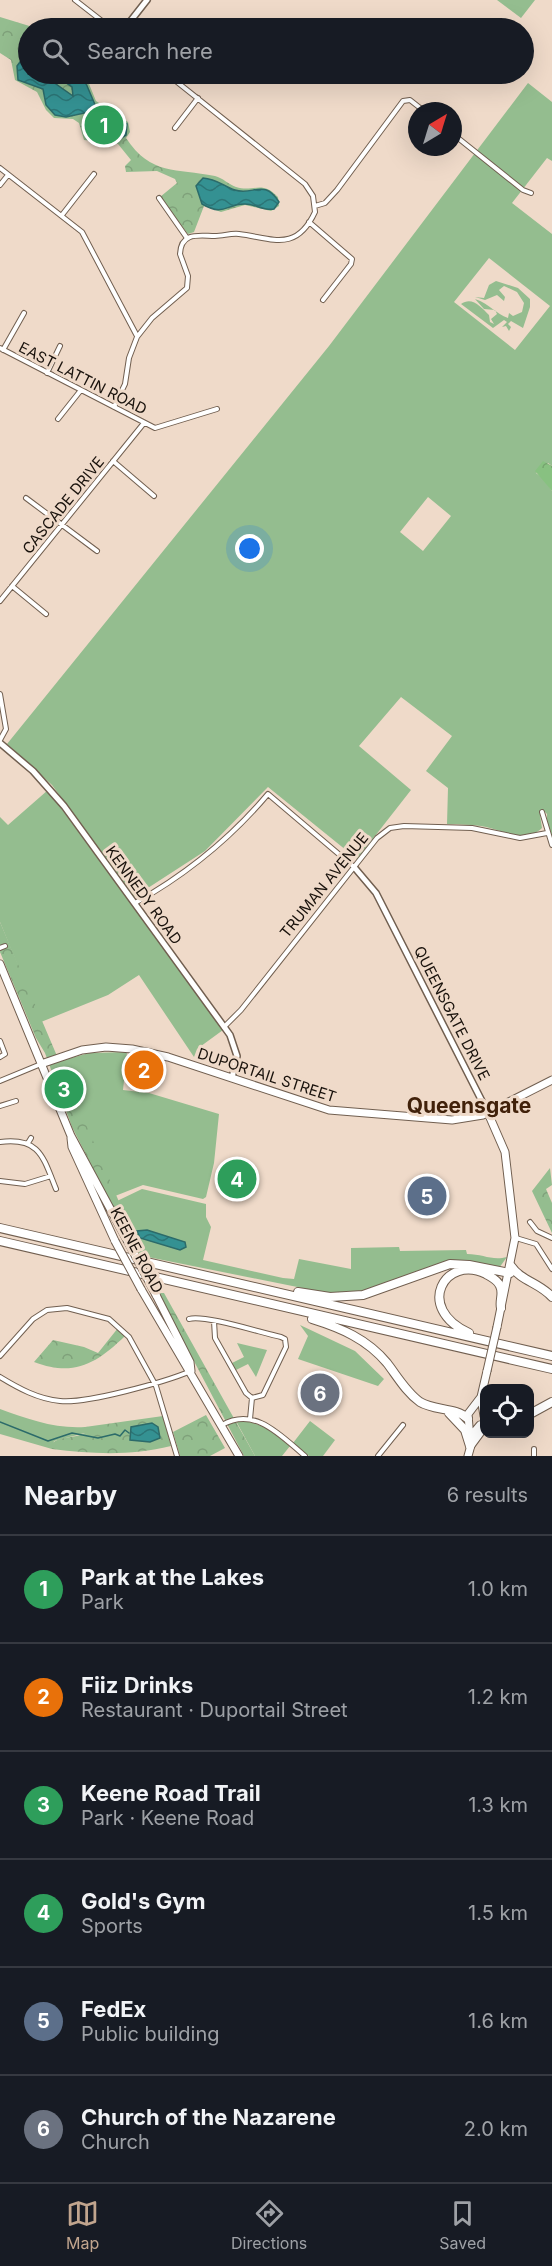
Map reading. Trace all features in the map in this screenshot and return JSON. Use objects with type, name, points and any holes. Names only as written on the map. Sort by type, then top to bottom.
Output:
[{"type":"highway","points":[[0,1228],[552,1356]]},
{"type":"highway","points":[[0,1241],[552,1369]]},
{"type":"highway","points":[[222,1279],[236,1279],[339,1297],[381,1291],[431,1269],[450,1264],[469,1265],[511,1269],[518,1275],[540,1285],[552,1297]]},
{"type":"highway","points":[[501,1308],[500,1286],[478,1271],[466,1270],[455,1273],[445,1281],[440,1290],[440,1305],[450,1322],[475,1335],[510,1346]]},
{"type":"highway","points":[[257,1301],[327,1323],[354,1336],[379,1355],[413,1396],[428,1405],[461,1414],[469,1420]]},
{"type":"highway","points":[[534,1412],[552,1402]]},
{"type":"highway","points":[[444,1410],[462,1425],[470,1446]]},
{"type":"highway","points":[[470,1446],[480,1428]]},
{"type":"main road","name":"KEENE ROAD","points":[[0,964],[71,1136],[156,1295],[190,1362],[191,1371]]},
{"type":"main road","name":"DUPORTAIL STREET","points":[[41,1064],[82,1050],[123,1048],[168,1056],[340,1112],[456,1121],[488,1113],[552,1080]]},
{"type":"main road","name":"QUEENSGATE DRIVE","points":[[484,1384],[511,1269],[515,1238],[505,1152],[488,1113]]},
{"type":"main road","name":"KEENE ROAD","points":[[71,1136],[72,1147],[94,1197],[141,1289],[239,1456]]},
{"type":"main road","points":[[94,1197],[101,1198],[112,1213]]},
{"type":"main road","points":[[468,1456],[469,1412],[480,1398]]},
{"type":"main road","points":[[469,1420],[480,1422]]},
{"type":"street","points":[[75,0],[98,18]]},
{"type":"street","points":[[133,18],[147,0]]},
{"type":"street","points":[[114,407],[125,384],[129,358],[137,337],[152,318],[187,288],[188,276],[180,251],[187,238],[197,234],[214,236],[236,234],[280,242],[296,235],[309,222],[315,206],[312,193],[305,184],[180,84]]},
{"type":"street","points":[[175,128],[198,98]]},
{"type":"street","points":[[315,206],[325,203],[338,190],[403,101],[413,102]]},
{"type":"street","points":[[462,141],[523,190],[531,193]]},
{"type":"street","points":[[0,168],[82,232],[137,337]]},
{"type":"street","points":[[62,215],[94,174]]},
{"type":"street","points":[[0,185],[8,175]]},
{"type":"street","points":[[159,198],[187,238]]},
{"type":"street","points":[[309,222],[352,259],[351,264],[323,300]]},
{"type":"street","points":[[2,349],[24,313]]},
{"type":"street","points":[[46,373],[60,346]]},
{"type":"street","name":"EAST LATTIN ROAD","points":[[2,349],[155,428],[217,409]]},
{"type":"street","points":[[58,419],[81,390]]},
{"type":"street","name":"CASCADE DRIVE","points":[[0,601],[144,423]]},
{"type":"street","points":[[113,461],[154,496]]},
{"type":"street","points":[[26,498],[97,551]]},
{"type":"street","points":[[12,586],[46,614]]},
{"type":"street","points":[[0,694],[6,729],[0,741]]},
{"type":"street","name":"KENNEDY ROAD","points":[[0,741],[59,799],[224,1027],[237,1051],[232,1078]]},
{"type":"street","name":"QUEENSGATE DRIVE","points":[[135,903],[208,855],[268,794],[354,867],[376,893],[488,1113]]},
{"type":"street","points":[[542,812],[552,845]]},
{"type":"street","name":"TRUMAN AVENUE","points":[[224,1027],[242,1010],[381,834],[396,826],[472,828],[520,838],[547,833]]},
{"type":"street","points":[[0,1041],[5,1054],[0,1057]]},
{"type":"street","points":[[0,1081],[41,1064]]},
{"type":"street","points":[[0,1106],[16,1101]]},
{"type":"street","points":[[28,1143],[31,1138]]},
{"type":"street","points":[[0,1142],[28,1143],[42,1155],[56,1189]]},
{"type":"street","points":[[0,1181],[25,1184],[51,1176]]},
{"type":"street","points":[[530,1222],[537,1231],[552,1238]]},
{"type":"street","points":[[515,1238],[525,1238],[536,1244],[552,1269]]},
{"type":"street","points":[[0,1356],[38,1315],[56,1308],[73,1308],[104,1317],[119,1326],[129,1338],[155,1383],[177,1456]]},
{"type":"street","points":[[189,1319],[197,1317],[214,1321],[280,1337],[286,1341],[286,1347],[267,1391],[258,1398],[252,1398],[246,1393],[215,1338],[214,1321]]},
{"type":"street","points":[[0,1377],[35,1395],[62,1401],[155,1383],[191,1371]]},
{"type":"street","points":[[250,1419],[252,1398]]},
{"type":"street","points":[[221,1426],[234,1419],[250,1419],[268,1426],[306,1456]]},
{"type":"street","points":[[378,1456],[403,1425]]},
{"type":"street","points":[[534,1449],[534,1456]]},
{"type":"green space","points":[[497,0],[535,0],[521,18]]},
{"type":"green space","points":[[0,17],[18,22],[18,82],[15,80],[11,60],[0,53]]},
{"type":"green space","points":[[22,84],[89,84],[96,101],[128,122],[130,132],[126,138],[145,159],[165,168],[215,176],[236,187],[267,189],[278,197],[279,206],[271,211],[245,205],[221,212],[204,206],[194,232],[188,234],[160,197],[177,183],[175,179],[157,171],[126,172],[125,166],[131,160],[118,144],[84,140],[79,123],[73,119],[54,118],[46,110],[37,92]]},
{"type":"green space","points":[[527,84],[552,102],[552,161],[547,158],[512,203],[552,234],[552,466],[548,463],[536,473],[545,480],[552,491],[552,837],[547,824],[547,814],[543,810],[540,815],[542,828],[529,835],[515,835],[481,826],[447,824],[448,788],[426,771],[452,736],[401,697],[359,746],[411,790],[357,859],[268,787],[205,851],[134,897],[52,785],[7,744],[329,346]],"holes":[[[489,258],[550,306],[515,350],[454,302]],[[428,497],[451,516],[423,551],[400,532]]]},
{"type":"green space","points":[[496,281],[518,288],[530,299],[530,307],[523,328],[511,321],[508,324],[511,327],[509,331],[506,326],[502,327],[507,322],[504,320],[493,328],[461,304],[473,302],[489,315],[490,322],[494,324],[491,319],[497,314],[496,311],[508,318],[509,313],[513,316],[522,312],[524,303],[517,292],[504,286],[499,290],[505,297],[504,301],[497,295],[485,300],[475,297],[484,298],[489,285]]},
{"type":"green space","points":[[475,299],[485,304],[494,310],[484,309]]},
{"type":"green space","points":[[543,461],[552,466],[552,491],[535,471]]},
{"type":"green space","points":[[48,790],[223,1030],[197,1049],[194,1057],[139,975],[108,995],[41,1022],[0,922],[0,817],[8,825]]},
{"type":"green space","points":[[0,922],[134,1237],[129,1240],[72,1127],[45,1053],[36,1038],[0,952]]},
{"type":"green space","points":[[127,1052],[123,1090],[149,1093],[219,1114],[214,1163],[206,1197],[203,1199],[143,1185],[115,1196],[57,1062],[89,1053]]},
{"type":"green space","points":[[550,1168],[552,1185],[546,1189],[552,1203],[552,1233],[532,1191]]},
{"type":"green space","points":[[142,1189],[206,1204],[206,1217],[211,1227],[203,1260],[283,1278],[294,1279],[299,1259],[351,1269],[351,1248],[399,1247],[400,1251],[466,1250],[467,1254],[507,1257],[499,1268],[465,1261],[363,1293],[332,1294],[138,1255],[130,1239],[134,1237],[117,1201]]},
{"type":"green space","points":[[158,1293],[164,1293],[255,1456],[244,1456]]},
{"type":"green space","points":[[300,1325],[355,1351],[384,1379],[378,1386],[298,1359],[308,1336]]},
{"type":"green space","points":[[118,1328],[125,1336],[104,1354],[84,1365],[61,1368],[34,1362],[53,1340],[84,1347],[98,1353]]},
{"type":"green space","points":[[237,1343],[267,1350],[256,1377],[248,1364],[236,1370],[232,1363],[244,1357]]},
{"type":"green space","points":[[0,1409],[52,1425],[85,1427],[85,1433],[54,1441],[52,1449],[0,1434]]},
{"type":"green space","points":[[206,1415],[225,1448],[210,1456],[180,1456],[173,1432]]},
{"type":"green space","points":[[163,1416],[171,1446],[112,1453],[52,1449],[51,1444],[55,1441],[85,1433],[85,1427]]},
{"type":"green space","points":[[236,1421],[258,1425],[290,1446],[282,1456],[255,1456]]},
{"type":"green space","points":[[310,1421],[335,1440],[323,1456],[309,1456],[293,1443]]},
{"type":"water","points":[[29,84],[56,84],[73,96],[72,87],[68,84],[86,84],[96,107],[127,124],[126,135],[120,139],[100,134],[89,112],[66,117],[55,115],[46,105],[43,89]]},
{"type":"water","points":[[203,178],[235,190],[263,189],[274,195],[279,202],[274,209],[245,204],[220,210],[210,208],[202,204],[196,186]]},
{"type":"water","points":[[147,1230],[185,1242],[186,1247],[180,1250],[140,1238],[137,1231]]},
{"type":"water","points":[[152,1423],[158,1427],[160,1438],[150,1442],[130,1440],[131,1427]]},
{"type":"waterway","points":[[0,1422],[48,1441],[72,1433],[98,1438],[115,1434],[120,1436],[125,1430],[129,1433]]},
{"type":"place","name":"Park at the Lakes","points":[[104,125]]},
{"type":"place","name":"Fiiz Drinks","points":[[144,1070]]},
{"type":"place","name":"Keene Road Trail","points":[[64,1089]]},
{"type":"place","name":"Gold's Gym","points":[[237,1179]]},
{"type":"place","name":"FedEx","points":[[427,1196]]},
{"type":"place","name":"Church of the Nazarene","points":[[320,1393]]},
{"type":"district","name":"Queensgate","points":[[469,1105]]}]
